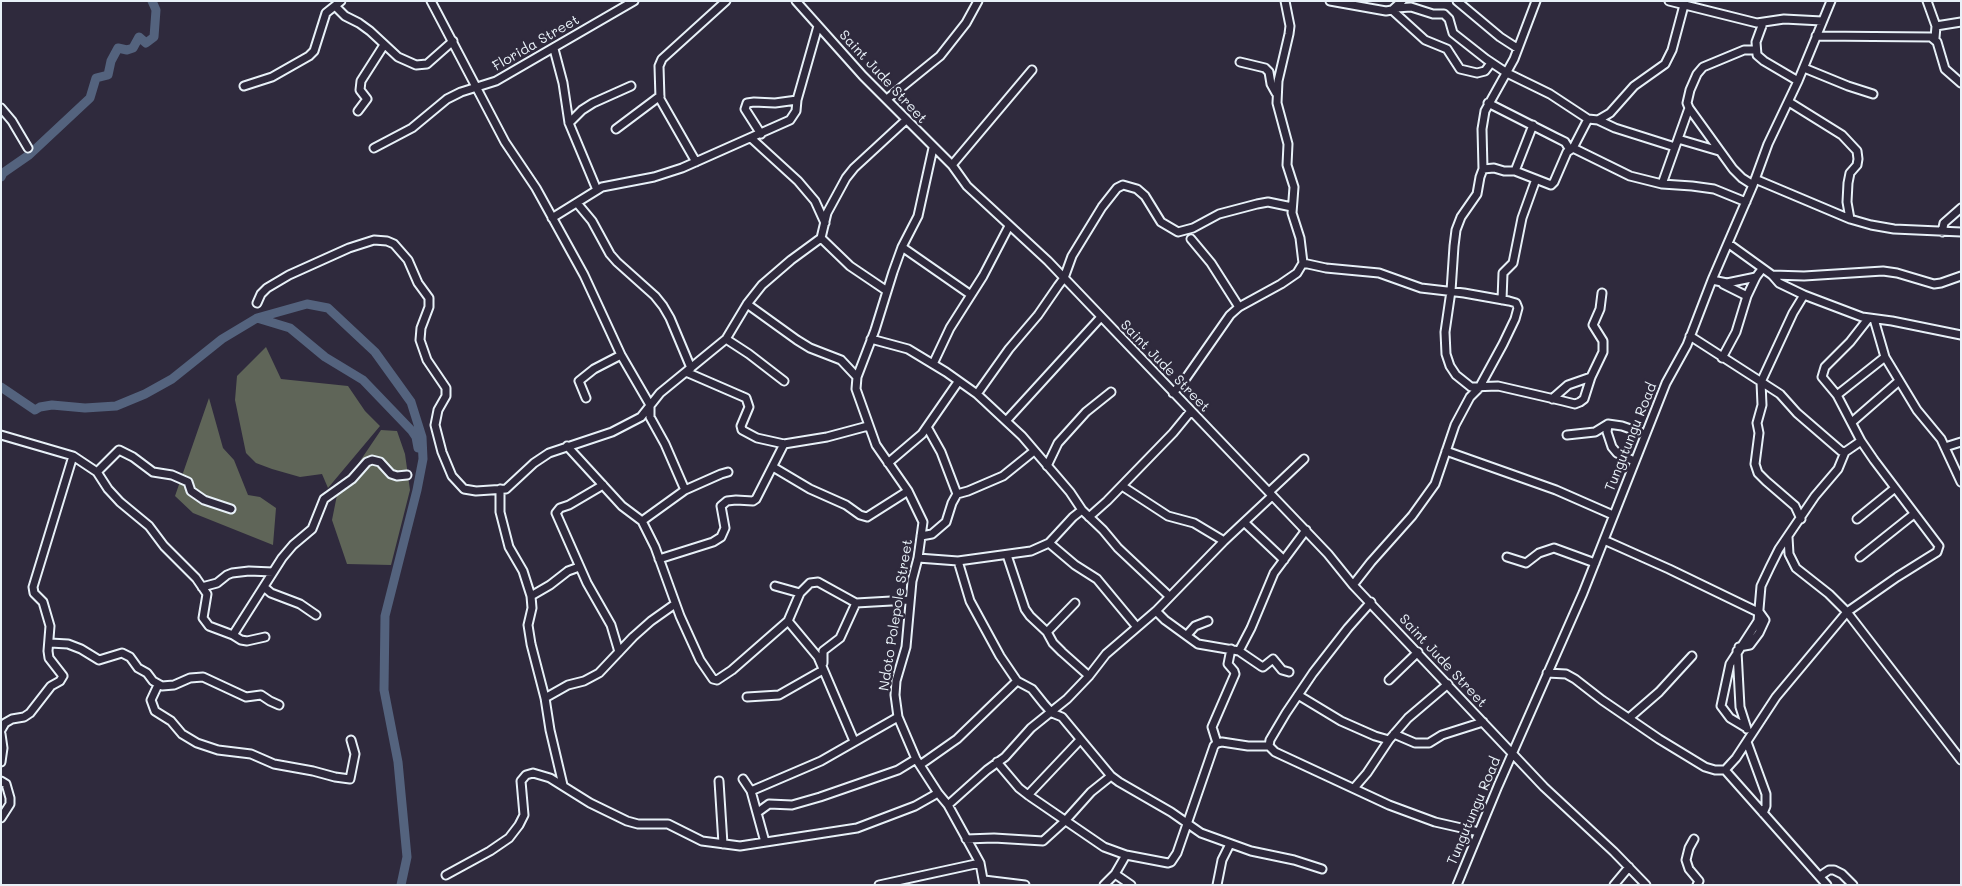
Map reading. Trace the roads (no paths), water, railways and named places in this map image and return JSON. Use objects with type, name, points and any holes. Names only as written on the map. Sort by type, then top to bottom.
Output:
[{"type":"street","points":[[431,1],[505,142],[536,188],[584,275],[621,355],[650,405],[650,417],[665,444],[685,490]]},
{"type":"street","name":"Florida Street","points":[[374,148],[412,128],[447,99],[475,87],[496,81],[634,1]]},
{"type":"street","points":[[696,162],[662,103],[658,72],[660,62],[726,1]]},
{"type":"street","name":"Saint Jude Street","points":[[796,1],[906,120],[952,166],[967,186],[1064,278],[1306,530],[1353,585],[1544,787],[1646,885]]},
{"type":"street","points":[[887,99],[940,56],[970,18],[978,1]]},
{"type":"street","points":[[1276,94],[1290,26],[1285,1]]},
{"type":"street","points":[[1330,1],[1394,9],[1411,7],[1433,14],[1444,14],[1453,32],[1491,63],[1507,73],[1550,94],[1588,119],[1598,120],[1614,128],[1675,147]]},
{"type":"street","points":[[1394,9],[1402,1]]},
{"type":"street","points":[[1458,1],[1500,37],[1517,48]]},
{"type":"street","points":[[1536,1],[1507,73],[1488,104],[1483,119],[1483,169],[1478,194],[1461,218],[1456,230],[1451,291],[1445,332],[1446,354],[1450,366],[1456,375],[1472,387],[1498,386],[1575,404],[1580,402],[1584,399],[1590,377],[1603,352],[1603,341],[1593,325],[1600,309],[1602,293]]},
{"type":"street","points":[[1669,1],[1687,4],[1740,20],[1763,23],[1784,19],[1822,21]]},
{"type":"street","name":"Tungutungu Road","points":[[1457,885],[1478,832],[1595,563],[1666,383],[1687,345],[1768,144],[1804,68],[1831,1]]},
{"type":"street","points":[[1927,1],[1936,26],[1935,38],[1945,69],[1961,83]]},
{"type":"street","points":[[244,86],[272,77],[309,56],[314,50],[326,13],[338,3],[345,16],[370,31],[398,57],[416,65],[422,66],[453,41]]},
{"type":"street","points":[[1598,120],[1610,113],[1634,86],[1665,64],[1672,50],[1687,4]]},
{"type":"street","points":[[1394,9],[1425,40],[1447,49],[1460,68],[1477,73],[1484,71],[1491,63]]},
{"type":"street","points":[[1936,26],[1961,22]]},
{"type":"street","points":[[1763,23],[1756,42],[1757,54],[1764,61],[1798,81]]},
{"type":"street","points":[[552,218],[597,190],[611,184],[654,177],[696,162],[790,120],[796,111],[797,100],[818,26]]},
{"type":"street","points":[[1816,36],[1935,38]]},
{"type":"street","points":[[358,111],[368,99],[360,90],[361,81],[384,45]]},
{"type":"street","points":[[554,49],[563,84],[569,123],[597,190]]},
{"type":"street","points":[[1756,50],[1744,50],[1704,67],[1697,74],[1687,103],[1719,151],[1742,178],[1850,219],[1871,225],[1894,229],[1961,232]]},
{"type":"street","points":[[1173,393],[1239,307],[1289,279],[1297,273],[1303,263],[1300,238],[1292,207],[1294,187],[1287,165],[1288,144],[1281,123],[1276,94],[1271,84],[1269,72],[1265,68],[1240,62]]},
{"type":"street","points":[[1804,68],[1873,94]]},
{"type":"street","points":[[952,166],[1032,70]]},
{"type":"street","points":[[569,123],[582,110],[593,103],[631,86]]},
{"type":"street","points":[[616,129],[660,96]]},
{"type":"street","points":[[761,134],[745,109],[747,104],[797,100]]},
{"type":"street","points":[[1789,102],[1842,135],[1857,151],[1857,166],[1850,173],[1848,183],[1847,202],[1850,219]]},
{"type":"street","points":[[1488,104],[1565,142],[1572,149],[1630,176],[1662,184],[1714,189],[1746,202]]},
{"type":"street","points":[[1,108],[12,121],[28,148]]},
{"type":"street","points":[[1662,184],[1689,108]]},
{"type":"street","points":[[1483,169],[1515,170],[1551,185],[1588,119]]},
{"type":"street","points":[[257,303],[261,294],[267,288],[289,275],[349,248],[374,240],[387,241],[394,244],[408,260],[418,283],[429,298],[429,307],[421,328],[420,340],[427,360],[446,388],[446,396],[438,410],[435,425],[442,452],[452,476],[464,489],[476,491],[506,489],[534,463],[549,453],[612,432],[641,417],[674,381],[726,339],[746,304],[768,280],[791,260],[822,238],[827,212],[846,178],[854,168],[906,120]]},
{"type":"street","points":[[1515,170],[1533,125]]},
{"type":"street","points":[[751,138],[798,182],[814,201],[825,223]]},
{"type":"street","points":[[1678,139],[1719,151]]},
{"type":"street","name":"Ndoto Polepole Street","points":[[933,148],[918,216],[902,247],[857,377],[856,389],[876,445],[908,491],[923,522],[909,600],[906,647],[896,681],[895,695],[898,717],[918,762],[948,805],[980,863],[984,882]]},
{"type":"street","points":[[1502,300],[1503,273],[1513,263],[1522,218],[1536,180]]},
{"type":"street","points":[[977,394],[1064,278],[1072,256],[1102,207],[1117,188],[1123,185],[1137,189],[1145,196],[1161,222],[1178,232],[1193,228],[1219,214],[1257,204],[1268,202],[1292,207]]},
{"type":"street","points":[[577,203],[592,221],[610,254],[662,306],[670,318],[689,370],[746,398],[749,407],[742,424],[742,430],[757,438],[784,444],[828,437],[868,426]]},
{"type":"street","points":[[1942,232],[1944,224],[1961,208]]},
{"type":"street","points":[[933,364],[950,328],[971,295],[1009,226]]},
{"type":"street","points":[[822,238],[850,266],[887,290]]},
{"type":"street","points":[[1191,239],[1211,263],[1239,307]]},
{"type":"street","points":[[1729,244],[1772,275],[1779,283],[1804,295],[1871,319],[1961,335]]},
{"type":"street","points":[[902,247],[971,295]]},
{"type":"street","points":[[1303,263],[1326,268],[1373,272],[1421,288],[1451,291],[1516,303],[1518,308],[1518,313],[1503,344],[1479,388],[1470,397],[1462,411],[1438,476],[1427,497],[1353,585]]},
{"type":"street","points":[[1722,358],[1736,332],[1747,296],[1762,269]]},
{"type":"street","points":[[1772,275],[1804,276],[1883,271],[1897,273],[1934,284],[1961,276]]},
{"type":"street","points":[[1720,283],[1756,277]]},
{"type":"street","points":[[1712,280],[1747,296]]},
{"type":"street","points":[[1801,519],[1795,506],[1766,482],[1756,468],[1759,433],[1757,423],[1762,405],[1761,382],[1793,313],[1804,295]]},
{"type":"street","points":[[746,304],[810,348],[841,360],[857,377]]},
{"type":"street","points":[[1006,421],[1101,317]]},
{"type":"street","points":[[1871,319],[1885,357],[1917,410],[1945,447],[1961,482]]},
{"type":"street","points":[[1725,770],[1736,758],[1776,697],[1847,612],[1897,577],[1938,552],[1939,546],[1861,441],[1837,395],[1822,377],[1825,367],[1871,319]]},
{"type":"street","points":[[1690,336],[1780,394],[1797,413],[1837,448],[1845,452]]},
{"type":"street","points":[[726,339],[784,381]]},
{"type":"street","points":[[871,340],[908,349],[977,394],[1034,451],[1070,492],[1082,510],[1118,548],[1169,596]]},
{"type":"street","points":[[586,398],[579,381],[583,376],[621,355]]},
{"type":"street","points":[[1837,395],[1885,357]]},
{"type":"street","points":[[1552,398],[1568,385],[1590,377]]},
{"type":"street","points":[[1852,422],[1899,381]]},
{"type":"street","points":[[888,463],[917,439],[958,382]]},
{"type":"street","points":[[1047,466],[1058,443],[1086,412],[1111,392]]},
{"type":"street","points":[[1089,517],[1173,433],[1191,411]]},
{"type":"street","points":[[1567,435],[1595,432],[1608,424],[1622,426],[1645,434]]},
{"type":"street","points":[[1608,424],[1607,432],[1612,447],[1618,453],[1634,461]]},
{"type":"street","points":[[927,427],[941,452],[957,494]]},
{"type":"street","points":[[1,435],[73,456],[96,472],[114,496],[149,526],[164,546],[207,594],[208,599],[203,618],[209,626],[241,640],[247,641],[265,637]]},
{"type":"street","points":[[1760,613],[1761,586],[1779,549],[1815,496],[1838,469],[1845,452],[1861,441]]},
{"type":"street","points":[[1945,447],[1961,442]]},
{"type":"street","points":[[659,559],[713,542],[721,537],[725,528],[721,506],[723,503],[736,500],[753,501],[756,499],[784,444]]},
{"type":"street","points":[[567,446],[622,506],[642,521],[659,559],[675,604],[700,660],[713,680],[717,680],[732,670],[788,621],[800,593],[806,586],[815,582],[856,603],[909,600]]},
{"type":"street","points":[[96,472],[119,450],[133,457],[152,472],[172,475],[188,482],[191,491],[204,500],[231,509]]},
{"type":"street","points":[[921,536],[932,534],[946,522],[957,494],[1003,476],[1034,451]]},
{"type":"street","points":[[1446,451],[1556,490],[1613,515]]},
{"type":"street","points":[[1,730],[4,723],[12,719],[24,718],[51,686],[62,678],[62,673],[50,658],[48,651],[50,626],[43,602],[34,593],[33,587],[73,456]]},
{"type":"street","points":[[948,805],[1012,750],[1031,728],[1052,713],[1089,676],[1106,654],[1136,626],[1156,611],[1224,541],[1245,523],[1304,459]]},
{"type":"street","points":[[233,635],[273,572],[293,545],[312,530],[324,500],[352,479],[367,462],[376,460],[391,474],[397,476],[407,475]]},
{"type":"street","points":[[773,467],[810,489],[846,505],[860,515],[868,517],[908,491]]},
{"type":"street","points":[[642,521],[685,490],[728,472]]},
{"type":"street","points":[[604,485],[569,505],[560,508],[556,513],[579,566],[611,626],[619,652]]},
{"type":"street","points":[[1122,486],[1168,516],[1194,522],[1224,541]]},
{"type":"street","points":[[1857,519],[1895,488]]},
{"type":"street","points":[[500,489],[500,512],[509,547],[523,571],[531,596],[532,608],[528,629],[563,785]]},
{"type":"street","points":[[918,558],[958,561],[1031,551],[1050,543],[1073,517],[1082,510]]},
{"type":"street","points":[[1860,557],[1914,514]]},
{"type":"street","points":[[1245,523],[1284,560]]},
{"type":"street","points":[[1239,651],[1252,628],[1274,573],[1306,530]]},
{"type":"street","points":[[1788,537],[1790,554],[1796,568],[1829,594],[1847,612],[1961,760]]},
{"type":"street","points":[[1604,540],[1760,613],[1765,620],[1759,633],[1750,645],[1738,649],[1727,672],[1721,706],[1730,718],[1745,727]]},
{"type":"street","points":[[1050,543],[1075,565],[1097,579],[1136,626]]},
{"type":"street","points":[[1507,557],[1522,563],[1528,563],[1539,554],[1554,548],[1595,563]]},
{"type":"street","points":[[1007,555],[1025,609],[1035,622],[1048,632],[1053,643],[1089,676]]},
{"type":"street","points":[[958,561],[966,592],[975,614],[1017,681],[1032,689],[1052,713],[1062,717],[1111,776],[1201,833],[1251,852],[1294,860],[1322,869]]},
{"type":"street","points":[[531,596],[550,585],[568,571],[579,566]]},
{"type":"street","points":[[202,588],[217,583],[232,573],[249,571],[273,572]]},
{"type":"street","points":[[775,586],[800,593]]},
{"type":"street","points":[[264,587],[271,593],[300,604],[316,615]]},
{"type":"street","points":[[1269,746],[1270,740],[1298,695],[1348,628],[1371,602]]},
{"type":"street","points":[[824,672],[824,651],[840,638],[856,603]]},
{"type":"street","points":[[1048,632],[1075,603]]},
{"type":"street","points":[[545,698],[568,685],[593,677],[606,667],[651,621],[675,604]]},
{"type":"street","points":[[1156,611],[1165,620],[1198,644],[1239,651],[1263,667],[1271,660],[1276,660],[1282,670],[1289,672]]},
{"type":"street","points":[[788,621],[818,657],[854,741]]},
{"type":"street","points":[[1187,635],[1195,626],[1208,621]]},
{"type":"street","points":[[50,643],[68,644],[85,651],[99,660],[122,653],[130,657],[138,668],[146,672],[158,685],[167,687],[190,678],[203,677],[246,697],[261,695],[279,705]]},
{"type":"street","points":[[997,762],[1018,788],[1104,847],[1126,855],[1162,863],[1171,862],[1177,853],[1208,760],[1217,743],[1212,727],[1235,674],[1228,664],[1231,649]]},
{"type":"street","points":[[1738,649],[1740,707],[1766,794],[1766,806],[1763,813]]},
{"type":"street","points":[[1389,680],[1418,652]]},
{"type":"street","points":[[1629,718],[1659,692],[1692,656]]},
{"type":"street","points":[[748,697],[779,694],[824,672]]},
{"type":"street","points":[[1547,673],[1566,674],[1659,739],[1705,766],[1715,770],[1725,770],[1745,790],[1827,885]]},
{"type":"street","points":[[758,812],[769,804],[792,805],[820,798],[918,762],[957,739],[1017,681]]},
{"type":"street","points":[[1354,788],[1408,718],[1448,684]]},
{"type":"street","points":[[158,685],[151,700],[155,711],[171,721],[182,734],[197,743],[218,750],[251,754],[274,764],[313,771],[335,778],[350,779],[355,754],[351,740]]},
{"type":"street","points":[[1298,695],[1341,721],[1375,736],[1392,737],[1415,743],[1429,743],[1442,735],[1484,722]]},
{"type":"street","points":[[751,791],[814,764],[898,717]]},
{"type":"street","points":[[1,734],[4,748],[1,762]]},
{"type":"street","points":[[1028,795],[1080,740]]},
{"type":"street","points":[[1217,743],[1269,746],[1275,752],[1419,817],[1478,832]]},
{"type":"street","points":[[446,875],[490,851],[508,838],[519,825],[524,814],[521,781],[526,775],[534,773],[563,785],[590,803],[627,821],[638,824],[668,824],[702,841],[740,846],[856,828],[915,806],[938,793]]},
{"type":"street","points":[[966,839],[994,838],[1043,842],[1091,792],[1111,776]]},
{"type":"street","points":[[743,779],[751,791],[765,842]]},
{"type":"street","points":[[1,780],[6,784],[10,798],[10,804],[1,818]]},
{"type":"street","points":[[719,781],[723,844]]},
{"type":"street","points":[[1694,839],[1688,848],[1686,860],[1689,869],[1699,881],[1697,885]]},
{"type":"street","points":[[1217,885],[1222,860],[1230,844]]},
{"type":"street","points":[[1104,885],[1115,874],[1126,855]]},
{"type":"street","points":[[879,885],[980,863]]},
{"type":"street","points":[[1614,885],[1629,867]]},
{"type":"street","points":[[1820,876],[1830,870],[1834,870],[1842,874],[1851,884]]},
{"type":"street","points":[[1115,874],[1131,885]]},
{"type":"street","points":[[984,882],[1026,885]]},
{"type":"waterway","points":[[1,177],[3,173],[29,155],[90,98],[96,78],[108,75],[111,61],[118,48],[127,50],[133,48],[139,37],[146,43],[154,37],[156,10],[152,1]]},
{"type":"waterway","points":[[1,387],[35,410],[52,405],[85,408],[116,406],[145,394],[172,379],[222,339],[257,318],[307,304],[328,308],[375,352],[411,402],[422,437],[423,459],[417,490],[385,616],[384,690],[398,762],[407,857],[401,885]]},
{"type":"waterway","points":[[257,318],[290,328],[325,357],[363,380],[412,431],[416,437],[418,448]]}]
